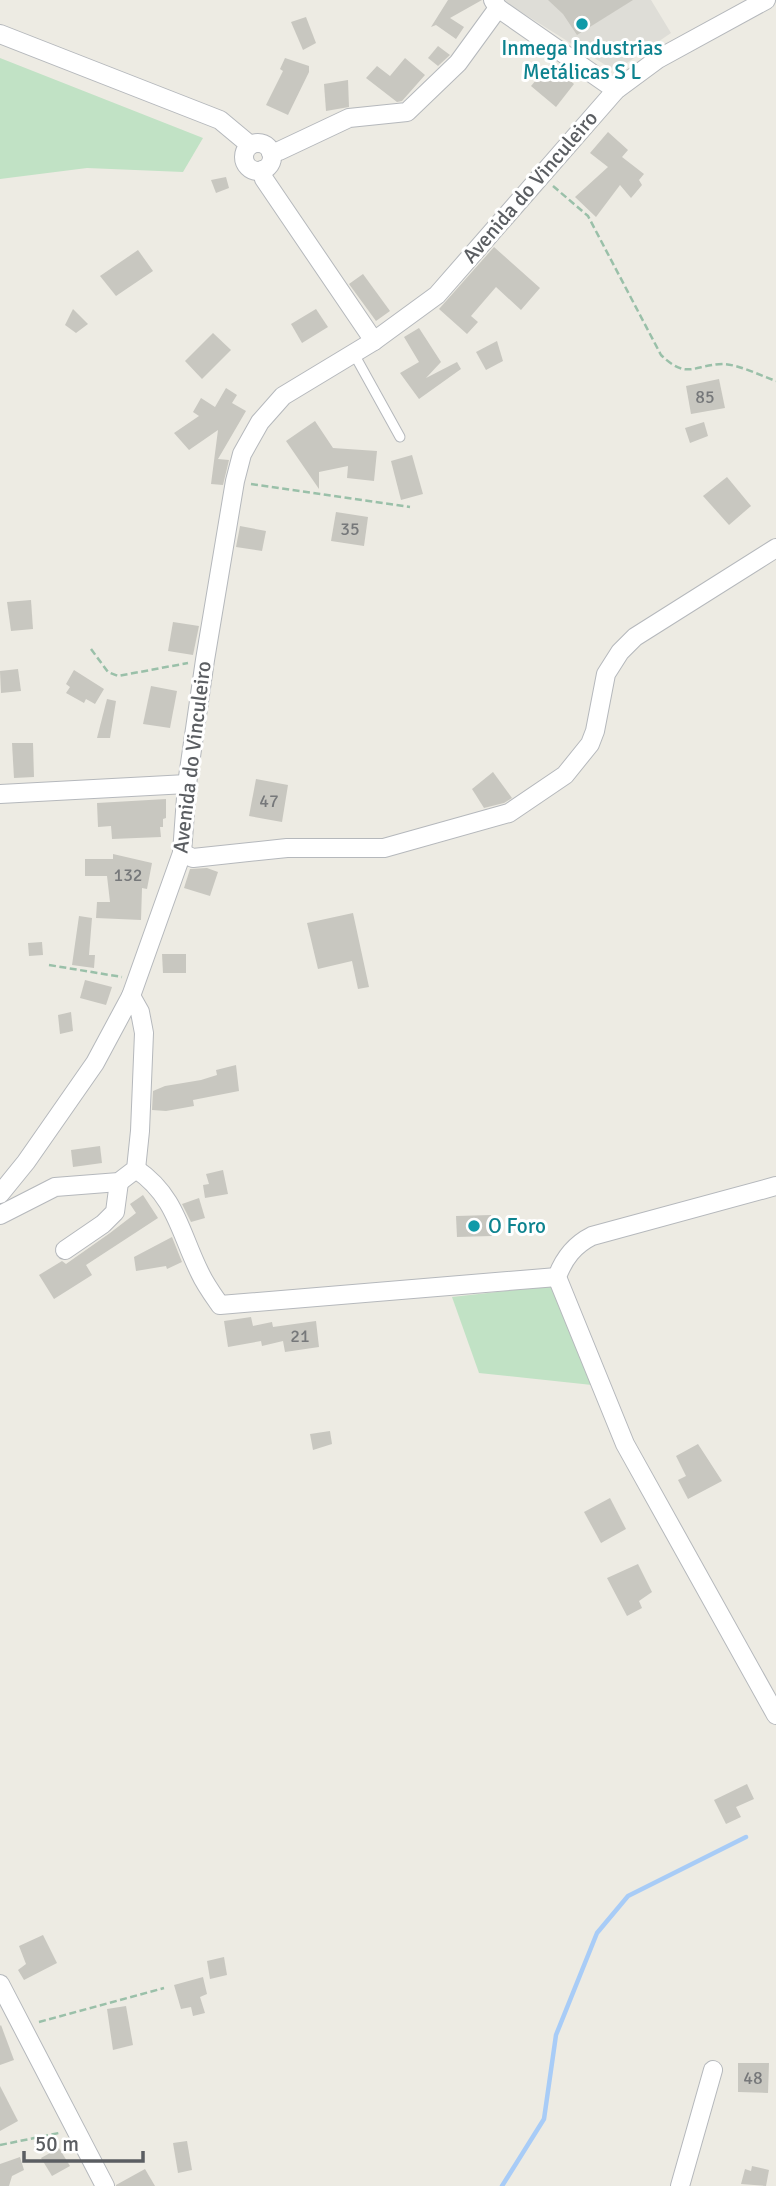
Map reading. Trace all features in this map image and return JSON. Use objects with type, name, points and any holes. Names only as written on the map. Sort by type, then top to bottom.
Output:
[{"type":"street","name":"Avenida do Vinculeiro","points":[[0,1194],[26,1162],[95,1063],[133,988],[182,853],[187,784],[235,481],[242,454],[260,422],[283,396],[374,341],[437,295],[616,90],[658,60],[766,0]]},
{"type":"street","points":[[271,153],[349,118],[407,112],[458,63],[495,4],[616,90]]},
{"type":"street","points":[[0,34],[220,120],[250,145],[262,144],[271,153]]},
{"type":"street","points":[[250,145],[244,152],[244,161],[254,170],[262,170],[269,165],[271,153]]},
{"type":"street","points":[[262,170],[264,179],[374,341]]},
{"type":"street","points":[[182,853],[193,858],[287,848],[384,848],[509,813],[565,775],[590,744],[606,674],[620,652],[635,637],[776,548]]},
{"type":"street","points":[[0,794],[187,784]]},
{"type":"street","points":[[0,1214],[55,1187],[119,1182],[136,1168],[144,1033],[133,988]]},
{"type":"street","points":[[136,1168],[174,1211],[201,1276],[220,1306],[557,1277]]},
{"type":"street","points":[[65,1250],[103,1224],[115,1212],[119,1182]]},
{"type":"street","points":[[776,1186],[592,1236],[577,1244],[562,1264],[557,1277],[625,1444],[776,1715]]},
{"type":"street","points":[[0,1984],[106,2186]]},
{"type":"street","points":[[680,2186],[713,2070]]},
{"type":"lane","points":[[354,354],[400,437]]},
{"type":"path","points":[[540,174],[588,216],[662,355],[674,367],[689,370],[725,364],[776,381]]},
{"type":"path","points":[[235,481],[410,508]]},
{"type":"path","points":[[91,649],[108,671],[118,676],[205,660]]},
{"type":"path","points":[[49,965],[133,988]]},
{"type":"path","points":[[22,2026],[164,1988]]},
{"type":"path","points":[[0,2145],[76,2129]]},
{"type":"shaded area","points":[[502,0],[651,0],[671,33],[615,71]]},
{"type":"green space","points":[[0,58],[203,138],[183,172],[87,168],[0,179]]},
{"type":"green space","points":[[552,1286],[592,1385],[479,1373],[452,1297]]},
{"type":"building","points":[[448,0],[482,0],[450,18],[464,27],[456,39],[436,25],[431,27]]},
{"type":"building","name":"Inmega Industrias Metálicas S L","points":[[548,0],[633,0],[577,35],[563,14]]},
{"type":"building","points":[[306,17],[316,43],[303,50],[291,22]]},
{"type":"building","points":[[438,46],[450,55],[438,66],[428,58]]},
{"type":"building","points":[[285,58],[309,66],[309,72],[288,115],[266,105],[283,71],[280,69]]},
{"type":"building","points":[[405,58],[425,75],[402,101],[397,102],[366,78],[377,66],[390,76]]},
{"type":"building","points":[[550,64],[574,84],[556,107],[531,86]]},
{"type":"building","points":[[348,80],[349,107],[326,111],[324,84]]},
{"type":"building","points":[[608,132],[628,150],[622,157],[644,174],[639,180],[642,185],[631,198],[620,185],[596,217],[575,197],[608,167],[590,153]]},
{"type":"building","points":[[226,177],[229,188],[216,193],[211,180]]},
{"type":"building","points":[[494,247],[540,288],[521,310],[496,287],[471,316],[478,322],[467,334],[439,309]]},
{"type":"building","points":[[138,250],[153,271],[116,296],[100,276]]},
{"type":"building","points":[[363,274],[390,311],[376,321],[349,284]]},
{"type":"building","points":[[73,309],[88,324],[76,333],[65,325]]},
{"type":"building","points":[[316,309],[328,327],[302,343],[291,324]]},
{"type":"building","points":[[419,328],[441,362],[426,378],[457,362],[461,369],[419,399],[400,373],[419,362],[404,337]]},
{"type":"building","points":[[213,333],[231,350],[202,379],[185,361]]},
{"type":"building","points":[[497,341],[503,361],[486,370],[476,352]]},
{"type":"building","points":[[719,379],[725,408],[691,414],[686,386]]},
{"type":"building","points":[[226,388],[237,395],[232,403],[246,411],[218,459],[229,460],[223,485],[211,484],[218,430],[189,450],[174,433],[199,416],[193,412],[201,398],[215,407]]},
{"type":"building","points":[[315,421],[333,448],[377,451],[374,481],[347,478],[348,466],[319,472],[319,489],[286,441]]},
{"type":"building","points":[[704,422],[708,436],[690,443],[685,428]]},
{"type":"building","points":[[412,455],[423,494],[401,500],[391,461]]},
{"type":"building","points":[[727,477],[751,506],[729,525],[703,496]]},
{"type":"building","points":[[336,512],[368,517],[364,546],[331,541]]},
{"type":"building","points":[[240,526],[266,531],[262,551],[236,547]]},
{"type":"building","points":[[31,600],[33,629],[11,631],[7,602]]},
{"type":"building","points":[[173,622],[199,626],[193,655],[168,651]]},
{"type":"building","points":[[18,669],[21,691],[1,693],[0,671]]},
{"type":"building","points":[[74,670],[104,689],[95,704],[86,699],[84,703],[66,693],[70,687],[66,684]]},
{"type":"building","points":[[151,686],[177,691],[170,728],[143,724]]},
{"type":"building","points":[[107,699],[116,701],[110,738],[97,738]]},
{"type":"building","points":[[12,743],[33,743],[34,777],[14,778]]},
{"type":"building","points":[[493,772],[512,798],[484,808],[472,789]]},
{"type":"building","points":[[256,779],[288,785],[282,822],[249,816]]},
{"type":"building","points":[[166,799],[166,818],[163,819],[163,827],[160,827],[161,837],[112,839],[111,826],[98,827],[97,803]]},
{"type":"building","points":[[113,854],[152,863],[147,889],[142,888],[141,920],[96,918],[97,902],[110,902],[107,876],[85,876],[85,859],[113,859]]},
{"type":"building","points":[[207,868],[218,872],[210,896],[184,888],[190,869]]},
{"type":"building","points":[[353,913],[369,987],[358,989],[352,961],[318,969],[307,923]]},
{"type":"building","points":[[79,916],[92,918],[89,955],[95,955],[94,968],[72,965]]},
{"type":"building","points":[[42,942],[43,955],[29,956],[28,943]]},
{"type":"building","points":[[162,954],[186,954],[186,973],[163,973]]},
{"type":"building","points":[[85,980],[112,987],[106,1005],[80,998]]},
{"type":"building","points":[[71,1012],[73,1031],[60,1034],[58,1015]]},
{"type":"building","points":[[236,1065],[239,1091],[193,1100],[194,1106],[166,1111],[152,1110],[153,1091],[217,1075],[216,1070]]},
{"type":"building","points":[[100,1146],[102,1163],[73,1167],[71,1150]]},
{"type":"building","points":[[223,1170],[228,1194],[205,1198],[203,1185],[209,1184],[206,1174]]},
{"type":"building","points":[[143,1195],[158,1218],[86,1265],[92,1275],[54,1299],[39,1275],[62,1261],[66,1264],[136,1213],[130,1204]]},
{"type":"building","points":[[199,1198],[205,1218],[191,1222],[182,1204]]},
{"type":"building","name":"O Foro","points":[[491,1215],[492,1236],[457,1237],[456,1216]]},
{"type":"building","points":[[172,1237],[182,1262],[167,1269],[166,1266],[136,1271],[134,1257]]},
{"type":"building","points":[[251,1317],[253,1326],[272,1322],[273,1327],[316,1321],[319,1347],[285,1352],[283,1341],[262,1346],[261,1341],[228,1347],[224,1321]]},
{"type":"building","points":[[330,1431],[332,1444],[313,1450],[310,1434]]},
{"type":"building","points":[[698,1444],[722,1481],[688,1499],[678,1480],[686,1476],[676,1456]]},
{"type":"building","points":[[610,1498],[626,1529],[601,1543],[584,1512]]},
{"type":"building","points":[[638,1564],[652,1592],[639,1601],[642,1608],[627,1616],[607,1578]]},
{"type":"building","points":[[747,1784],[754,1799],[736,1807],[741,1817],[726,1824],[714,1800]]},
{"type":"building","points":[[43,1935],[57,1963],[24,1980],[18,1970],[26,1964],[19,1946]]},
{"type":"building","points":[[224,1957],[227,1975],[210,1979],[207,1961]]},
{"type":"building","points":[[203,1977],[207,1994],[200,1997],[205,2013],[193,2016],[191,2007],[181,2009],[174,1985]]},
{"type":"building","points":[[126,2006],[133,2045],[113,2050],[107,2009]]},
{"type":"building","points":[[0,2026],[14,2060],[0,2065]]},
{"type":"building","points":[[738,2063],[769,2063],[768,2093],[738,2092]]},
{"type":"building","points":[[0,2086],[18,2121],[0,2131]]},
{"type":"building","points":[[187,2141],[192,2170],[178,2173],[173,2143]]},
{"type":"building","points":[[59,2148],[70,2166],[52,2176],[41,2158]]},
{"type":"building","points":[[20,2157],[24,2170],[12,2176],[9,2186],[0,2186],[0,2164]]},
{"type":"building","points":[[752,2166],[769,2170],[766,2186],[741,2184],[745,2169],[751,2171]]},
{"type":"building","points":[[145,2169],[155,2186],[116,2186],[116,2185]]},
{"type":"waterway","points":[[502,2186],[544,2119],[556,2035],[597,1933],[628,1896],[746,1837]]},
{"type":"place","name":"Inmega Industrias Metálicas S L","points":[[582,24]]},
{"type":"place","name":"O Foro","points":[[474,1226]]}]
